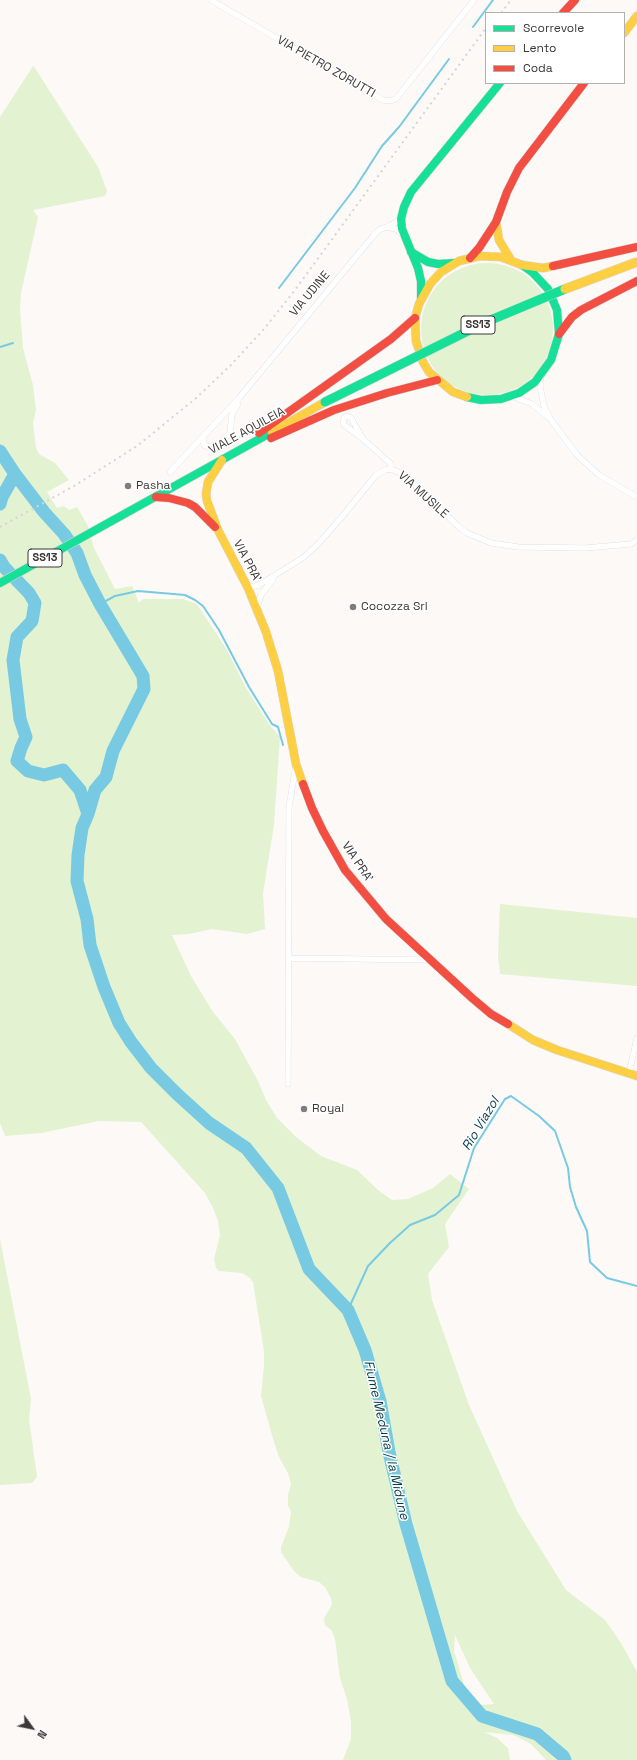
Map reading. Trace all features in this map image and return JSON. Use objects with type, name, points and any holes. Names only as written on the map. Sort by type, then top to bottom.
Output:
[{"type":"main road","points":[[564,12],[574,0]]},
{"type":"main road","points":[[625,32],[637,16]]},
{"type":"main road","points":[[499,84],[411,192],[402,217],[402,229],[418,268],[421,281],[421,298],[415,318],[416,341],[423,362],[437,380],[453,392],[471,399],[491,400],[510,396],[527,388],[541,375],[551,360],[559,334],[568,321],[581,310],[637,281]]},
{"type":"main road","points":[[470,258],[479,248],[496,222],[507,192],[519,168],[583,84]]},
{"type":"main road","points":[[496,222],[499,240],[511,260]]},
{"type":"main road","points":[[522,265],[543,268],[550,267],[637,247]]},
{"type":"main road","points":[[411,252],[428,262],[438,264],[454,263],[470,258],[491,256],[511,260],[522,265],[532,272],[548,289],[557,310],[559,334]]},
{"type":"main road","name":"VIALE AQUILEIA","points":[[0,583],[326,402],[486,322],[559,291],[637,262]]},
{"type":"main road","points":[[421,298],[435,278],[454,263]]},
{"type":"main road","points":[[224,458],[391,339],[415,318]]},
{"type":"main road","points":[[224,458],[334,410],[422,383],[437,380]]},
{"type":"main road","name":"VIA PRA'","points":[[224,458],[210,476],[206,494],[218,530],[257,608],[278,671],[296,764],[314,814],[346,870],[386,919],[491,1014],[533,1040],[557,1050],[633,1075]]},
{"type":"main road","name":"VIA PRA'","points":[[156,497],[188,502],[195,506],[218,530]]},
{"type":"street","name":"VIA PIETRO ZORUTTI","points":[[211,0],[383,100],[390,102],[396,99],[474,0]]},
{"type":"street","name":"VIA UDINE","points":[[170,472],[203,438],[255,379],[374,235],[395,223],[402,217]]},
{"type":"street","points":[[386,227],[396,229],[404,235]]},
{"type":"street","points":[[541,375],[541,395],[544,406],[551,420],[577,455],[599,475],[637,497]]},
{"type":"street","name":"VIA UDINE","points":[[203,438],[204,445],[208,447],[217,444],[228,435],[232,414],[235,407],[255,379]]},
{"type":"street","points":[[510,396],[532,404],[551,420]]},
{"type":"street","points":[[363,438],[391,464],[391,469]]},
{"type":"street","name":"VIA MUSILE","points":[[248,588],[259,585],[304,557],[318,544],[376,475],[385,470],[391,469],[403,474],[462,530],[480,540],[518,547],[585,548],[631,544],[637,540]]},
{"type":"street","points":[[257,608],[261,595],[266,587],[281,572]]},
{"type":"street","points":[[288,1084],[289,808],[296,764]]},
{"type":"street","points":[[289,958],[431,960]]},
{"type":"street","points":[[633,1075],[637,1038]]},
{"type":"green space","points":[[33,66],[98,167],[107,191],[105,196],[33,210],[38,217],[21,293],[20,310],[23,348],[33,385],[36,410],[33,423],[36,448],[39,454],[55,463],[69,480],[47,492],[57,508],[64,506],[69,510],[77,507],[88,526],[94,548],[115,589],[132,586],[139,603],[143,599],[183,599],[197,604],[227,650],[246,688],[269,724],[280,737],[274,825],[263,893],[265,929],[247,934],[212,929],[189,934],[172,935],[191,976],[213,1012],[235,1039],[258,1081],[266,1100],[277,1118],[296,1137],[321,1156],[357,1170],[378,1190],[392,1200],[408,1199],[433,1188],[450,1174],[469,1189],[445,1224],[449,1247],[428,1274],[432,1300],[469,1405],[517,1511],[566,1590],[605,1620],[621,1643],[637,1672],[637,1760],[546,1760],[531,1744],[513,1735],[484,1732],[497,1738],[508,1748],[510,1760],[343,1760],[351,1739],[351,1722],[347,1699],[340,1678],[335,1639],[332,1631],[325,1625],[324,1618],[332,1605],[331,1598],[325,1587],[319,1582],[301,1577],[294,1571],[281,1552],[281,1547],[289,1527],[291,1512],[288,1505],[288,1495],[291,1484],[288,1473],[279,1457],[261,1396],[264,1351],[253,1282],[242,1273],[219,1271],[216,1268],[214,1259],[220,1235],[218,1221],[205,1193],[141,1122],[99,1121],[41,1133],[5,1136],[0,1123],[0,117]],"holes":[[[455,1635],[470,1668],[494,1704],[481,1705],[471,1699],[464,1684],[454,1651]]]},
{"type":"green space","points":[[487,263],[500,264],[512,268],[524,274],[534,282],[542,292],[548,304],[552,316],[552,342],[548,354],[542,366],[534,376],[524,384],[512,390],[500,394],[487,395],[474,394],[462,390],[450,384],[440,376],[432,366],[426,354],[422,342],[421,329],[422,316],[426,304],[432,292],[440,282],[450,274],[462,268],[474,264]]},
{"type":"green space","points":[[500,904],[637,918],[637,986],[500,974],[498,956]]},
{"type":"green space","points":[[0,1239],[31,1399],[29,1419],[37,1477],[32,1483],[0,1485]]},
{"type":"waterway","points":[[473,27],[493,0]]},
{"type":"waterway","points":[[279,288],[355,188],[382,146],[399,127],[449,59]]},
{"type":"waterway","points":[[0,347],[13,343]]},
{"type":"waterway","name":"Fiume Meduna / la Midune","points":[[0,451],[15,474],[44,512],[64,534],[77,553],[85,575],[100,604],[143,676],[144,689],[113,751],[106,777],[95,790],[88,814]]},
{"type":"waterway","name":"Fiume Meduna / la Midune","points":[[0,504],[2,497],[15,474]]},
{"type":"waterway","name":"Fiume Meduna / la Midune","points":[[0,560],[4,567],[29,593],[35,603],[32,621],[17,637],[13,660],[20,719],[26,737],[17,761],[28,771],[44,775],[63,770],[80,790],[88,814],[82,828],[78,855],[77,881],[87,919],[90,945],[104,987],[119,1023],[131,1042],[151,1068],[209,1123],[246,1148],[278,1188],[309,1269],[348,1310],[365,1350],[380,1401],[389,1452],[406,1524],[452,1681],[482,1716],[537,1734],[563,1756],[565,1760]]},
{"type":"waterway","points":[[100,604],[115,596],[138,591],[185,595],[203,606],[219,630],[249,687],[272,724],[278,727],[283,745]]},
{"type":"waterway","name":"Rio Viazol","points":[[348,1310],[368,1266],[390,1243],[410,1225],[435,1215],[459,1195],[474,1148],[505,1099],[511,1096],[539,1116],[555,1131],[568,1168],[570,1187],[576,1207],[587,1231],[590,1262],[607,1278],[637,1286]]},
{"type":"railway","points":[[502,12],[511,0]]},
{"type":"railway","points":[[0,527],[74,486],[137,446],[195,399],[231,365],[264,329],[295,290],[485,29]]},
{"type":"traffic: fast","points":[[421,298],[421,281],[418,268],[402,229],[401,219],[404,207],[411,192],[499,84]]},
{"type":"traffic: fast","points":[[411,252],[428,262],[438,264],[454,263]]},
{"type":"traffic: fast","points":[[467,397],[481,400],[501,399],[519,393],[535,382],[551,360],[559,334],[557,310],[548,289],[532,272],[522,265]]},
{"type":"traffic: fast","points":[[325,402],[486,322],[565,289]]},
{"type":"traffic: fast","points":[[0,583],[272,432]]},
{"type":"traffic: slow","points":[[625,32],[637,16]]},
{"type":"traffic: slow","points":[[496,222],[499,240],[511,260]]},
{"type":"traffic: slow","points":[[467,397],[453,392],[429,372],[423,362],[416,341],[415,318],[419,304],[430,284],[441,272],[459,261],[480,256],[501,257],[522,265],[543,268],[553,266]]},
{"type":"traffic: slow","points":[[565,289],[637,262]]},
{"type":"traffic: slow","points":[[272,432],[325,402]]},
{"type":"traffic: slow","points":[[222,460],[208,482],[206,494],[207,501],[218,530],[248,588],[266,632],[278,671],[296,764],[303,784]]},
{"type":"traffic: slow","points":[[508,1024],[533,1040],[557,1050],[637,1076]]},
{"type":"traffic: jam","points":[[564,12],[575,0]]},
{"type":"traffic: jam","points":[[470,258],[479,248],[496,222],[507,192],[519,168],[583,84]]},
{"type":"traffic: jam","points":[[553,266],[637,247]]},
{"type":"traffic: jam","points":[[559,334],[572,317],[581,310],[637,281]]},
{"type":"traffic: jam","points":[[259,433],[391,339],[415,318]]},
{"type":"traffic: jam","points":[[271,438],[334,410],[387,393],[437,380]]},
{"type":"traffic: jam","points":[[156,497],[169,498],[188,503],[195,507],[215,527]]},
{"type":"traffic: jam","points":[[303,784],[323,831],[345,870],[386,919],[472,998],[491,1014],[508,1024]]},
{"type":"place","name":"Pasha","points":[[128,486]]},
{"type":"place","name":"Cocozza Srl","points":[[353,607]]},
{"type":"place","name":"Royal","points":[[304,1109]]}]
